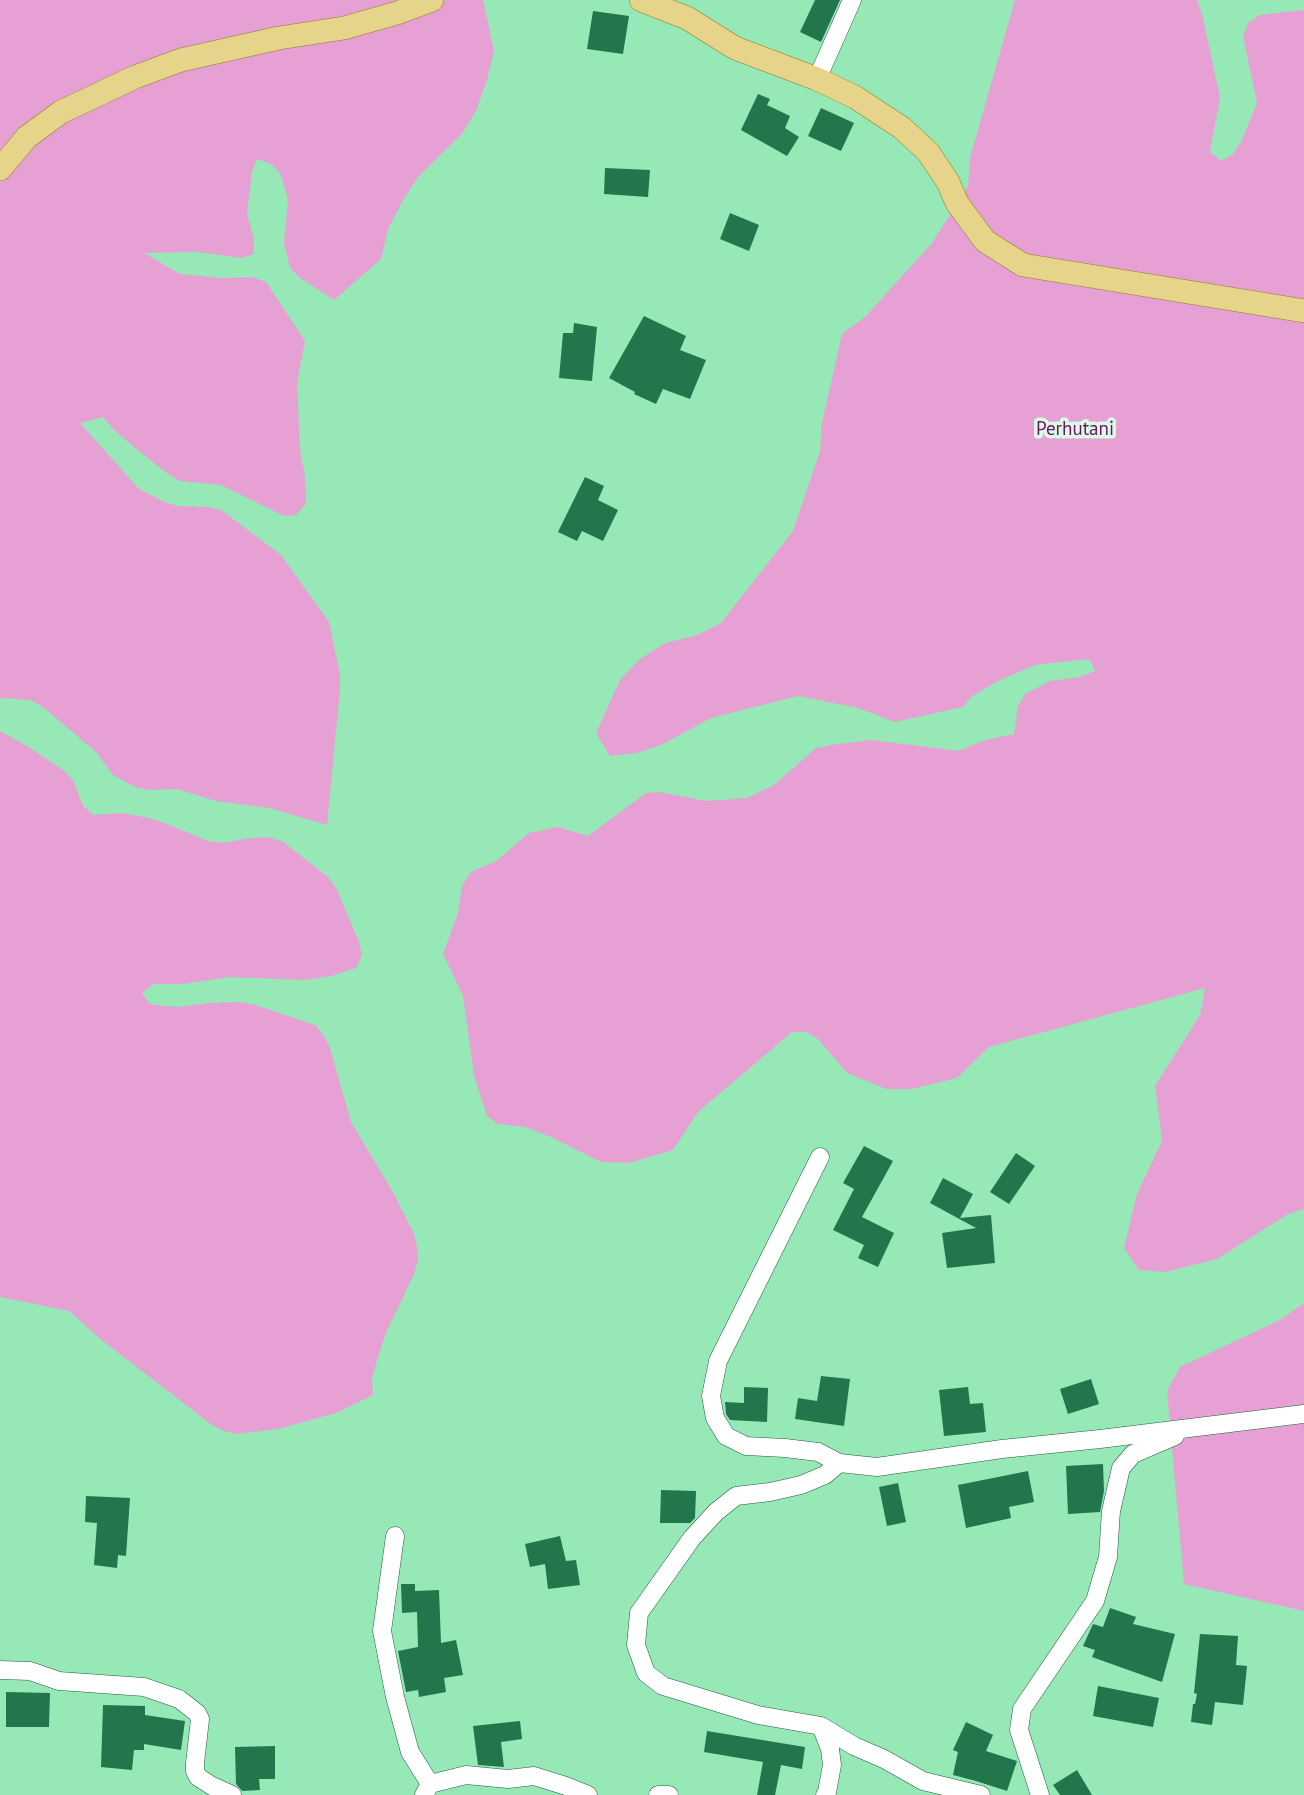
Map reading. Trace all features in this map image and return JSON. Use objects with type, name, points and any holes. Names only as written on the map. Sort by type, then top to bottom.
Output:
[{"type":"main road","points":[[0,169],[27,137],[61,112],[135,77],[181,60],[279,38],[344,28],[432,0]]},
{"type":"main road","points":[[641,0],[687,18],[735,48],[817,79],[855,97],[902,128],[928,152],[948,182],[957,203],[985,241],[1023,265],[1304,311]]},
{"type":"street","points":[[817,79],[852,0]]},
{"type":"street","points":[[820,1157],[718,1361],[711,1396],[715,1419],[726,1436],[746,1446],[818,1452],[839,1463],[877,1467],[1002,1449],[1304,1414]]},
{"type":"street","points":[[1040,1795],[1019,1730],[1022,1709],[1095,1601],[1108,1557],[1111,1511],[1121,1468],[1133,1454],[1163,1440],[1212,1425]]},
{"type":"street","points":[[839,1463],[825,1475],[801,1485],[736,1496],[716,1512],[692,1538],[639,1613],[636,1645],[646,1673],[663,1686],[758,1715],[821,1726],[923,1781],[981,1795]]},
{"type":"street","points":[[396,1536],[382,1631],[395,1697],[410,1752],[427,1790],[466,1775],[508,1779],[534,1776],[588,1795]]},
{"type":"street","points":[[0,1670],[30,1671],[59,1681],[144,1687],[178,1699],[197,1713],[200,1719],[195,1763],[198,1777],[232,1795]]},
{"type":"street","points":[[821,1726],[830,1749],[832,1765],[825,1795]]},
{"type":"street","points":[[658,1795],[668,1795]]},
{"type":"green space","points":[[0,0],[483,0],[494,51],[476,111],[461,135],[418,177],[403,200],[388,229],[381,259],[334,300],[300,278],[290,268],[284,243],[288,200],[284,186],[280,173],[271,164],[257,159],[252,172],[247,213],[254,240],[254,254],[241,258],[198,252],[144,253],[180,274],[222,278],[252,277],[266,282],[305,341],[297,383],[306,504],[296,515],[284,516],[221,485],[180,481],[135,448],[103,417],[80,423],[139,489],[178,506],[221,510],[281,555],[329,622],[340,675],[340,689],[327,825],[269,808],[216,801],[177,789],[137,788],[113,775],[96,752],[43,707],[30,700],[0,698]]},
{"type":"green space","name":"Perhutani","points":[[1015,0],[1197,0],[1220,97],[1210,152],[1221,161],[1233,154],[1241,142],[1257,103],[1243,36],[1248,23],[1260,15],[1304,10],[1304,1209],[1288,1214],[1217,1259],[1166,1272],[1139,1270],[1124,1248],[1137,1194],[1162,1141],[1155,1086],[1200,1015],[1205,988],[989,1047],[957,1078],[912,1089],[886,1089],[847,1073],[819,1040],[807,1032],[792,1032],[698,1112],[673,1150],[629,1163],[601,1162],[551,1137],[525,1127],[498,1124],[487,1116],[474,1076],[463,996],[443,954],[458,913],[462,886],[471,872],[496,861],[529,833],[558,827],[588,836],[646,793],[659,792],[706,801],[747,798],[774,785],[816,748],[831,745],[871,740],[959,751],[985,740],[1014,734],[1018,706],[1025,694],[1050,681],[1080,677],[1095,671],[1089,659],[1035,665],[998,681],[971,697],[963,707],[895,722],[858,708],[798,696],[711,718],[663,744],[637,753],[610,756],[596,733],[620,680],[640,659],[665,643],[695,636],[721,623],[793,531],[820,451],[822,423],[842,334],[866,316],[932,243],[968,186],[970,158]]},
{"type":"green space","points":[[0,731],[63,770],[73,780],[83,806],[94,815],[122,813],[149,818],[208,841],[223,843],[266,837],[282,841],[328,877],[336,888],[359,942],[362,955],[356,968],[305,980],[229,977],[183,984],[154,984],[142,993],[150,1004],[164,1006],[240,1002],[255,1005],[315,1025],[324,1036],[330,1048],[351,1122],[394,1194],[414,1234],[417,1247],[418,1261],[414,1274],[385,1335],[377,1360],[372,1378],[373,1395],[336,1413],[278,1429],[237,1434],[224,1431],[212,1425],[99,1338],[69,1311],[0,1297]]},
{"type":"green space","points":[[1304,1303],[1304,1611],[1184,1584],[1167,1391],[1180,1367],[1280,1320]]},
{"type":"building","points":[[815,0],[840,0],[821,42],[800,32]]},
{"type":"building","points":[[593,11],[629,16],[623,54],[587,49]]},
{"type":"building","points":[[758,94],[770,99],[767,105],[790,116],[785,128],[799,137],[787,156],[741,130]]},
{"type":"building","points":[[821,108],[854,123],[841,151],[808,136]]},
{"type":"building","points":[[605,168],[650,170],[648,197],[604,194]]},
{"type":"building","points":[[730,213],[759,225],[749,251],[720,239]]},
{"type":"building","points":[[644,316],[686,336],[680,350],[706,360],[690,399],[663,389],[656,404],[609,378]]},
{"type":"building","points":[[574,323],[597,327],[592,381],[559,378],[563,333],[573,333]]},
{"type":"building","points":[[585,477],[604,486],[598,500],[618,510],[603,541],[582,531],[577,541],[558,532]]},
{"type":"building","points":[[864,1146],[893,1161],[862,1217],[894,1233],[878,1267],[858,1258],[864,1245],[833,1230],[854,1189],[843,1183]]},
{"type":"building","points":[[1016,1153],[1035,1166],[1009,1204],[990,1192]]},
{"type":"building","points":[[943,1178],[973,1194],[960,1218],[991,1215],[995,1263],[947,1268],[942,1233],[976,1228],[930,1203]]},
{"type":"building","points":[[821,1376],[850,1379],[844,1426],[795,1419],[798,1398],[817,1401]]},
{"type":"building","points":[[1091,1379],[1099,1404],[1068,1414],[1060,1389]]},
{"type":"building","points":[[744,1387],[768,1388],[767,1422],[730,1420],[726,1414],[725,1402],[744,1403]]},
{"type":"building","points":[[968,1387],[970,1404],[983,1403],[986,1432],[944,1436],[939,1390]]},
{"type":"building","points":[[1103,1464],[1104,1491],[1100,1512],[1068,1514],[1066,1466]]},
{"type":"building","points":[[1028,1471],[1034,1502],[1009,1507],[1011,1518],[966,1528],[958,1485]]},
{"type":"building","points":[[898,1483],[906,1522],[887,1526],[879,1487]]},
{"type":"building","points":[[661,1490],[696,1491],[695,1518],[690,1523],[660,1523]]},
{"type":"building","points":[[86,1496],[130,1498],[126,1556],[118,1555],[117,1568],[94,1565],[97,1523],[85,1522]]},
{"type":"building","points":[[560,1536],[566,1561],[576,1560],[580,1585],[548,1589],[545,1564],[530,1567],[525,1544]]},
{"type":"building","points":[[401,1584],[415,1584],[415,1591],[439,1590],[441,1643],[456,1640],[463,1675],[444,1678],[446,1692],[419,1697],[418,1690],[406,1692],[398,1651],[418,1647],[417,1612],[402,1613]]},
{"type":"building","points":[[1110,1608],[1136,1617],[1133,1624],[1175,1634],[1162,1682],[1092,1657],[1095,1650],[1083,1646],[1093,1624],[1103,1627]]},
{"type":"building","points":[[1200,1634],[1238,1636],[1236,1665],[1247,1666],[1243,1705],[1215,1702],[1212,1725],[1191,1722],[1197,1694],[1194,1693]]},
{"type":"building","points":[[1098,1686],[1159,1698],[1153,1727],[1093,1716]]},
{"type":"building","points":[[6,1692],[50,1693],[49,1727],[6,1727]]},
{"type":"building","points":[[103,1705],[145,1706],[145,1715],[185,1721],[181,1750],[144,1744],[144,1750],[134,1750],[132,1770],[101,1767]]},
{"type":"building","points":[[520,1721],[522,1739],[501,1742],[504,1767],[478,1765],[473,1726]]},
{"type":"building","points":[[966,1722],[993,1735],[986,1751],[1017,1761],[1007,1791],[953,1775],[958,1752],[953,1750]]},
{"type":"building","points":[[707,1731],[805,1747],[802,1769],[781,1765],[775,1795],[757,1795],[763,1762],[704,1752]]},
{"type":"building","points":[[275,1746],[275,1779],[259,1779],[260,1790],[242,1791],[236,1784],[235,1747]]},
{"type":"building","points":[[1077,1770],[1092,1795],[1060,1795],[1053,1785]]}]
